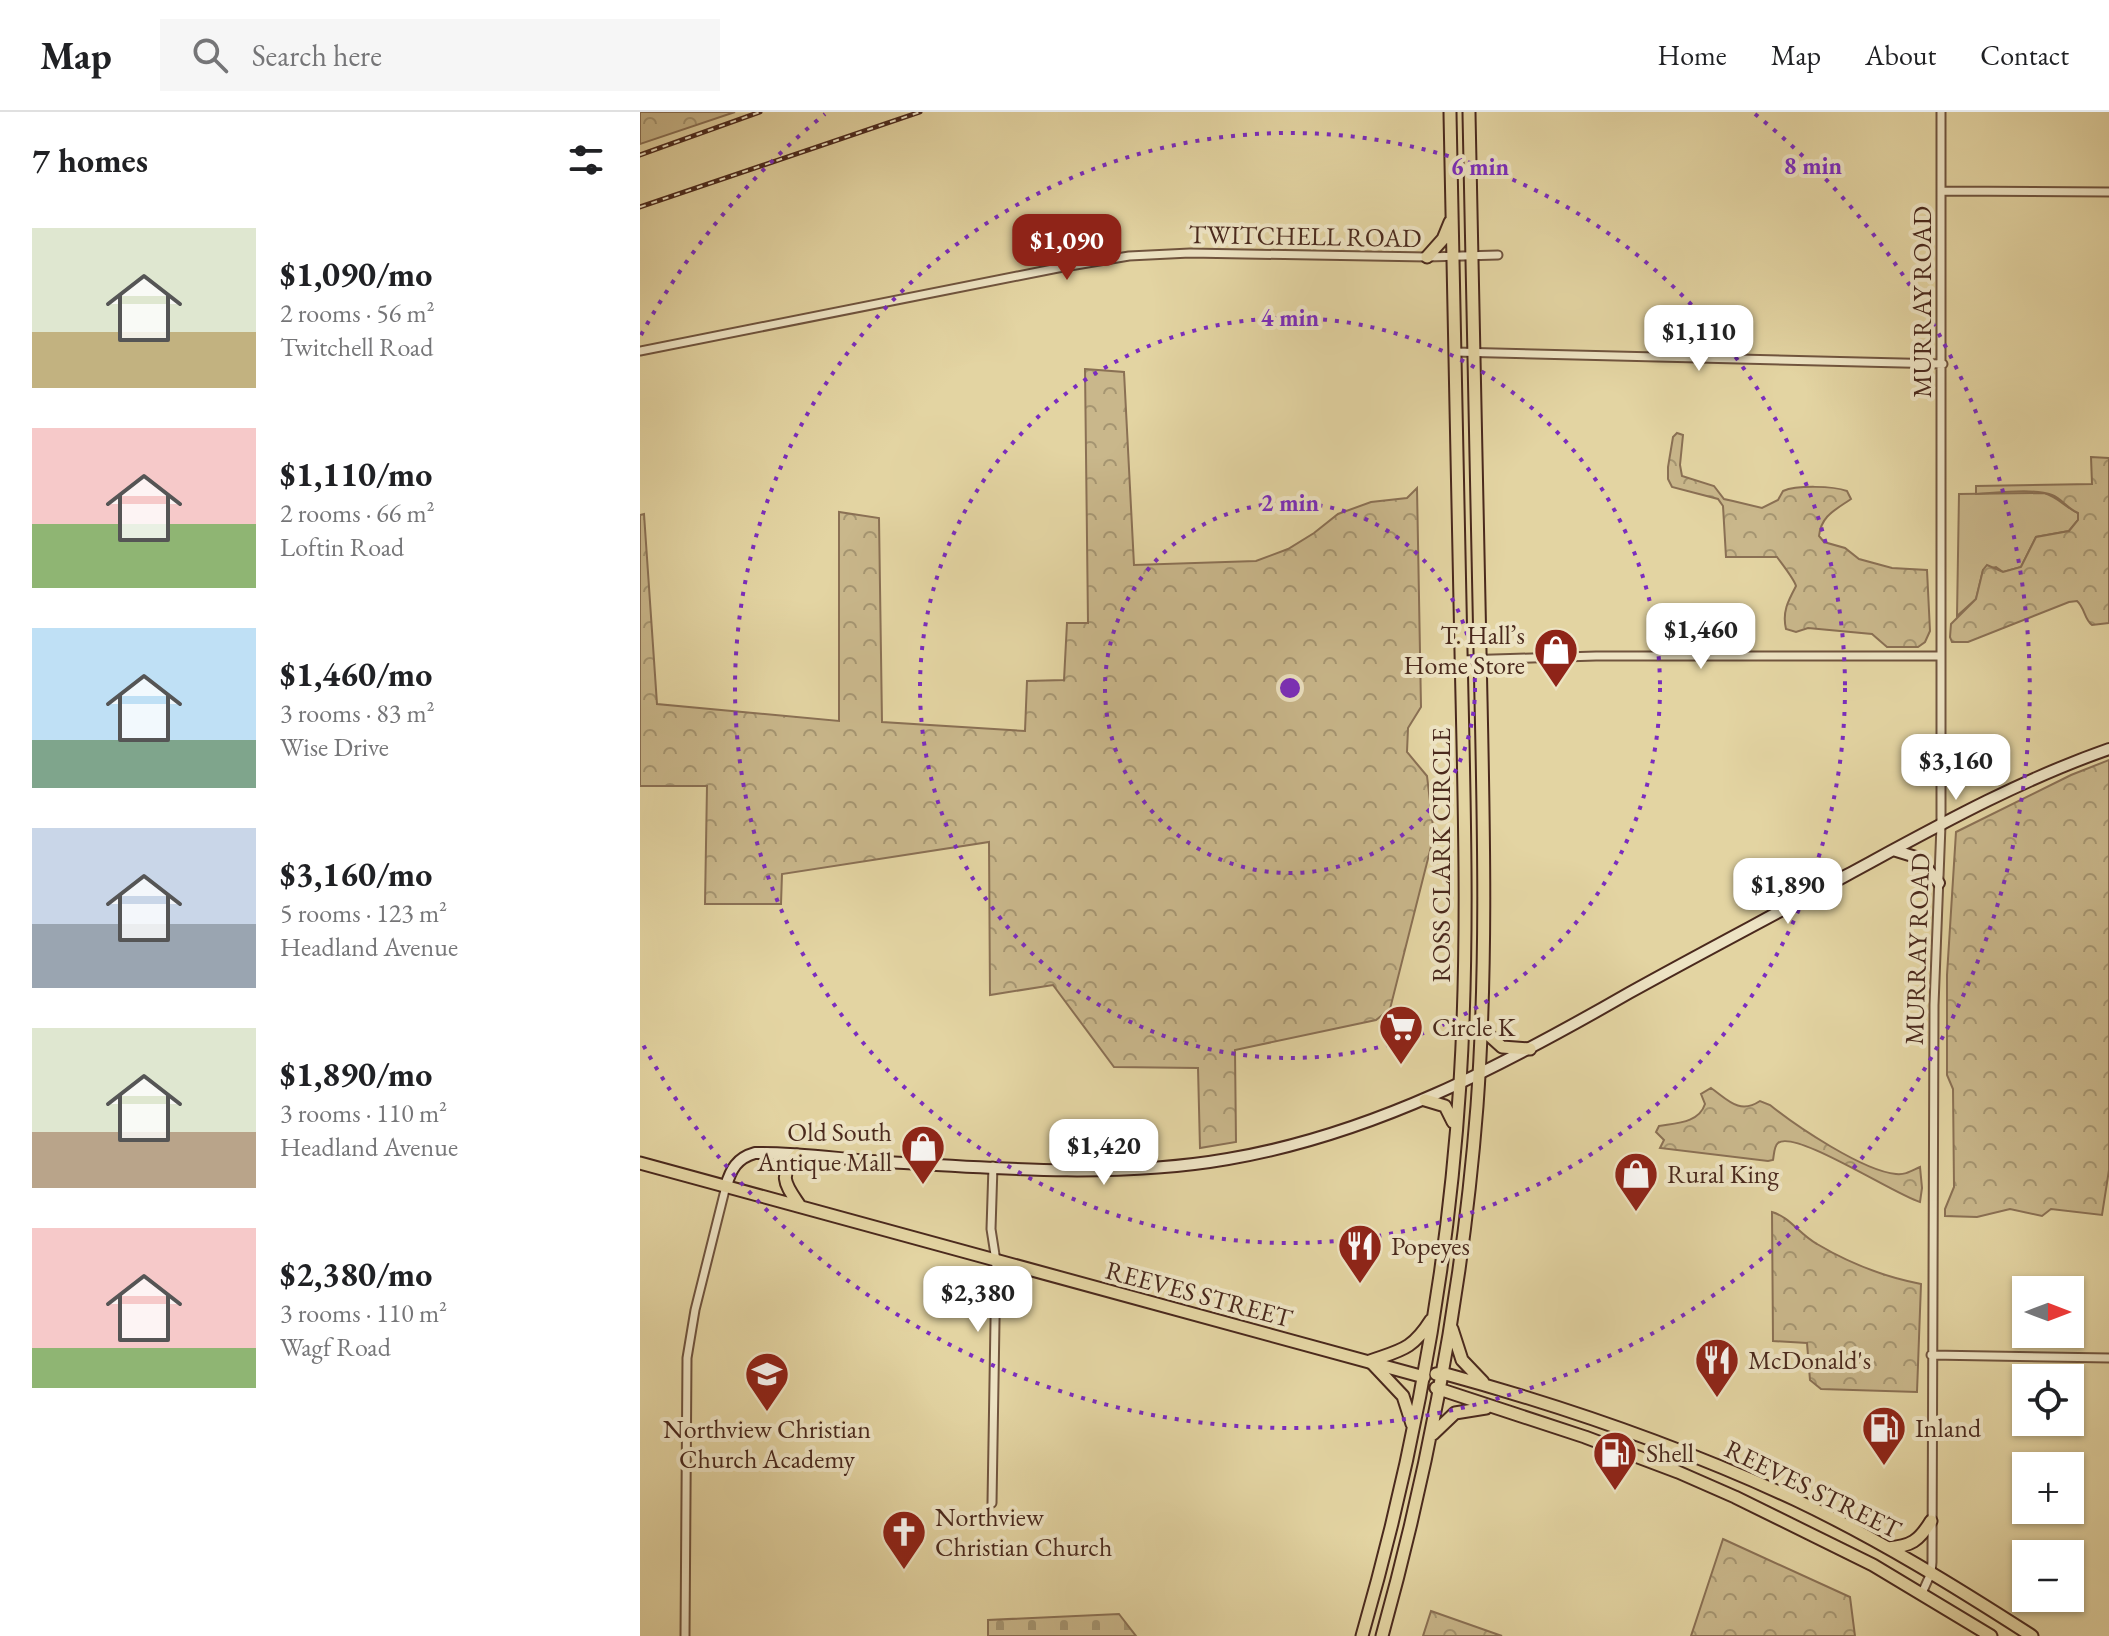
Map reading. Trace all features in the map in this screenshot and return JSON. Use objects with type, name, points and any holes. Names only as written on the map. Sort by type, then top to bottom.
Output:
[{"type":"main road","name":"ROSS CLARK CIRCLE","points":[[1362,1636],[1385,1552],[1424,1377],[1460,1084],[1465,909],[1450,112]]},
{"type":"main road","name":"ROSS CLARK CIRCLE","points":[[1382,1636],[1407,1543],[1451,1325],[1469,1190],[1479,1075],[1484,880],[1469,112]]},
{"type":"main road","points":[[1427,257],[1443,239],[1452,218]]},
{"type":"main road","points":[[726,1186],[731,1170],[749,1154],[1116,1170],[1229,1159],[1324,1137],[1425,1100],[1479,1075],[1941,825],[2005,792],[2109,749]]},
{"type":"main road","points":[[1893,850],[1919,858],[1939,883]]},
{"type":"main road","points":[[1481,1028],[1502,1047],[1530,1049]]},
{"type":"main road","points":[[1425,1100],[1445,1106],[1456,1128]]},
{"type":"main road","points":[[797,1155],[786,1169],[785,1180],[800,1206]]},
{"type":"main road","name":"REEVES STREET","points":[[640,1163],[1424,1377],[1439,1391],[1585,1437],[1678,1472],[1815,1535],[1922,1593],[1991,1636]]},
{"type":"main road","points":[[1413,1427],[1403,1396],[1370,1361],[1410,1346],[1421,1336],[1433,1316]]},
{"type":"main road","points":[[1451,1325],[1462,1360],[1486,1385]]},
{"type":"main road","name":"REEVES STREET","points":[[1424,1377],[1442,1373],[1486,1385],[1575,1413],[1717,1465],[1794,1499],[1887,1548],[2032,1636]]},
{"type":"main road","points":[[1430,1438],[1455,1413],[1496,1407]]},
{"type":"main road","points":[[1887,1548],[1911,1545],[1923,1535],[1931,1521]]},
{"type":"street","name":"MURRAY ROAD","points":[[1922,1593],[1931,1573],[1934,1005],[1941,825],[1941,112]]},
{"type":"street","points":[[1942,191],[2109,192]]},
{"type":"street","name":"TWITCHELL ROAD","points":[[640,351],[1129,256],[1190,253],[1427,257],[1498,255]]},
{"type":"street","points":[[1455,352],[1943,364]]},
{"type":"street","points":[[1461,660],[1596,656],[1940,656]]},
{"type":"street","points":[[992,1503],[996,1261],[991,1229],[993,1166]]},
{"type":"street","points":[[685,1636],[687,1358],[695,1310],[726,1186]]},
{"type":"street","points":[[1931,1355],[2109,1358]]},
{"type":"green space","points":[[640,112],[735,112],[640,144]]},
{"type":"green space","points":[[1085,369],[1124,372],[1134,565],[1256,561],[1288,549],[1338,514],[1371,502],[1407,498],[1417,488],[1421,707],[1408,728],[1407,752],[1427,776],[1434,835],[1390,1009],[1376,1020],[1235,1050],[1236,1142],[1200,1148],[1198,1068],[1114,1067],[1053,985],[990,995],[989,842],[782,874],[781,904],[705,904],[707,786],[640,786],[640,515],[644,514],[657,704],[839,721],[839,512],[879,518],[882,722],[1025,731],[1027,681],[1064,680],[1067,623],[1088,623]]},
{"type":"green space","points":[[1677,433],[1683,435],[1682,476],[1714,486],[1724,499],[1762,508],[1778,500],[1783,491],[1789,489],[1815,487],[1847,491],[1851,499],[1826,518],[1819,536],[1824,542],[1845,548],[1859,559],[1892,568],[1927,570],[1930,631],[1925,642],[1918,647],[1887,647],[1872,634],[1808,628],[1796,632],[1786,629],[1785,612],[1796,586],[1777,557],[1726,557],[1723,506],[1718,499],[1672,487],[1668,467],[1673,437]]},
{"type":"green space","points":[[2091,457],[2109,458],[2109,623],[2092,625],[2077,601],[1968,642],[1952,642],[1951,624],[1976,599],[1987,565],[2003,572],[2021,567],[2036,537],[2069,531],[2078,520],[2078,513],[2052,495],[2026,491],[1976,494],[1976,486],[2092,484]]},
{"type":"green space","points":[[2044,493],[2078,513],[2078,520],[2069,531],[2036,537],[2021,567],[2003,572],[1996,567],[1983,570],[1976,599],[1957,616],[1959,494]]},
{"type":"green space","points":[[2109,760],[2109,1170],[2102,1215],[2051,1209],[2042,1216],[2010,1209],[1977,1217],[1945,1216],[1954,1187],[1953,1089],[1947,1075],[1947,975],[1956,832],[2071,775]]},
{"type":"green space","points":[[1711,1088],[1739,1106],[1760,1101],[1770,1105],[1830,1146],[1866,1165],[1896,1174],[1920,1167],[1920,1202],[1824,1154],[1788,1141],[1778,1143],[1773,1160],[1768,1161],[1660,1148],[1664,1140],[1656,1132],[1659,1126],[1686,1121],[1698,1115],[1705,1104],[1701,1094]]},
{"type":"green space","points":[[1772,1212],[1811,1240],[1842,1257],[1881,1273],[1921,1284],[1917,1392],[1821,1389],[1810,1380],[1807,1343],[1773,1341]]},
{"type":"green space","points":[[1723,1539],[1850,1597],[1855,1636],[1691,1636]]},
{"type":"green space","points":[[1431,1611],[1502,1636],[1423,1636]]},
{"type":"green space","points":[[1119,1614],[1136,1636],[988,1636],[988,1620]]},
{"type":"railway","points":[[640,155],[760,112]]},
{"type":"railway","points":[[640,207],[920,112]]},
{"type":"place","name":"T. Hall’s Home Store","points":[[1556,689]]},
{"type":"place","name":"Circle K","points":[[1401,1066]]},
{"type":"place","name":"Old South Antique Mall","points":[[923,1186]]},
{"type":"place","name":"Rural King","points":[[1636,1213]]},
{"type":"place","name":"Popeyes","points":[[1360,1285]]},
{"type":"place","name":"McDonald's","points":[[1717,1399]]},
{"type":"place","name":"Northview Christian Church Academy","points":[[767,1413]]},
{"type":"place","name":"Inland","points":[[1884,1467]]},
{"type":"place","name":"Shell","points":[[1615,1492]]},
{"type":"place","name":"Northview Christian Church","points":[[904,1571]]}]
